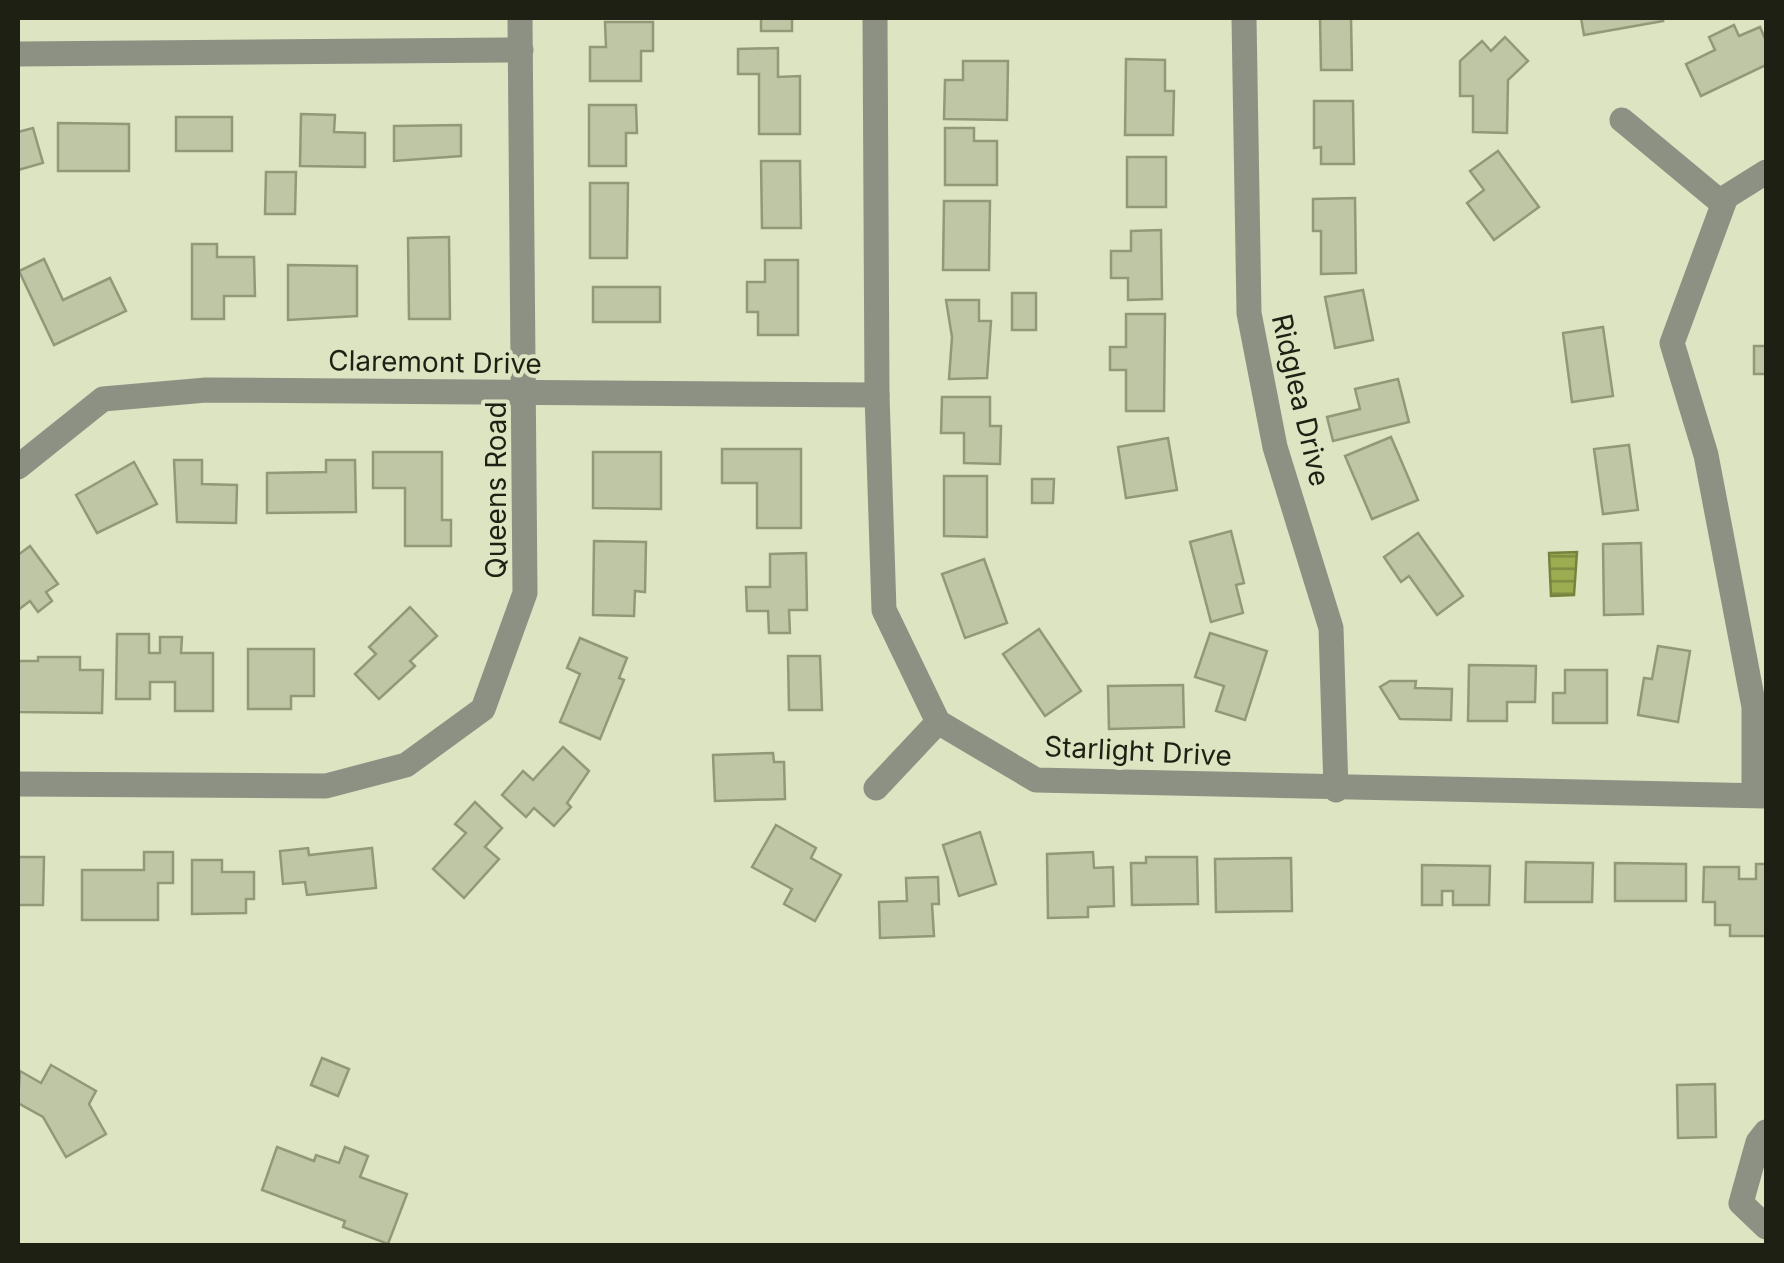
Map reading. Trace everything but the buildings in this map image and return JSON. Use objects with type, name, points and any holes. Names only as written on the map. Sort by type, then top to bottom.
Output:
[{"type":"street","name":"Queens Road","points":[[18,784],[326,786],[406,766],[483,709],[525,592],[520,18]]},
{"type":"street","points":[[875,18],[877,395],[884,610],[938,722],[876,788]]},
{"type":"street","name":"Ridglea Drive","points":[[1244,18],[1249,313],[1276,446],[1331,628],[1336,790]]},
{"type":"street","points":[[18,54],[521,50]]},
{"type":"street","points":[[1622,120],[1723,204]]},
{"type":"street","points":[[1760,796],[1750,687],[1706,455],[1672,343],[1726,196],[1766,172]]},
{"type":"street","name":"Claremont Drive","points":[[18,467],[103,399],[206,390],[877,395]]},
{"type":"street","name":"Starlight Drive","points":[[938,722],[1036,780],[1336,790],[1760,796]]},
{"type":"street","points":[[1766,1132],[1758,1142],[1740,1203],[1766,1227]]},
{"type":"shaded area","points":[[1577,552],[1574,595],[1551,596],[1549,553]]}]
